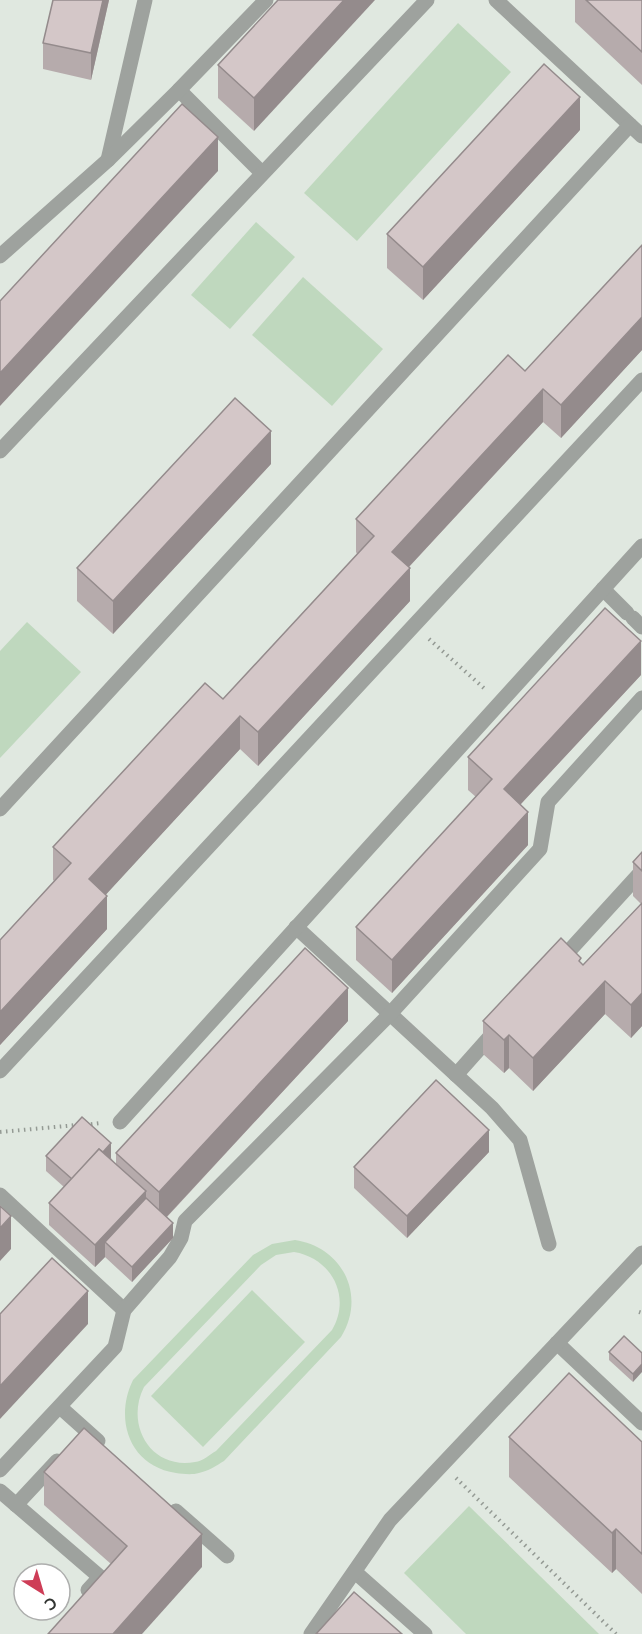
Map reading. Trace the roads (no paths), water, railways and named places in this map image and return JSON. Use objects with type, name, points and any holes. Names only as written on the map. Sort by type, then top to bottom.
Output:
[{"type":"lane","points":[[108,160],[145,0]]},
{"type":"lane","points":[[0,256],[108,160],[266,0]]},
{"type":"lane","points":[[0,451],[427,0]]},
{"type":"lane","points":[[496,0],[642,136]]},
{"type":"lane","points":[[179,90],[262,173]]},
{"type":"lane","points":[[3,799],[630,125]]},
{"type":"lane","points":[[0,1071],[642,380]]},
{"type":"lane","points":[[120,1122],[642,546]]},
{"type":"lane","points":[[603,589],[634,619]]},
{"type":"lane","points":[[0,1470],[116,1347],[124,1310],[170,1257],[181,1238],[186,1221],[389,1015],[540,849],[548,802],[642,698]]},
{"type":"lane","points":[[545,977],[642,871]]},
{"type":"lane","points":[[296,927],[492,1108],[520,1140],[549,1244]]},
{"type":"lane","points":[[456,1075],[504,1022]]},
{"type":"lane","points":[[0,1196],[58,1258],[124,1310]]},
{"type":"lane","points":[[311,1634],[390,1520],[642,1253]]},
{"type":"lane","points":[[557,1343],[642,1423]]},
{"type":"lane","points":[[60,1407],[78,1438],[112,1454]]},
{"type":"lane","points":[[16,1505],[78,1438]]},
{"type":"lane","points":[[0,1491],[100,1577],[78,1601]]},
{"type":"lane","points":[[165,1501],[227,1557]]},
{"type":"lane","points":[[355,1572],[425,1634]]}]
